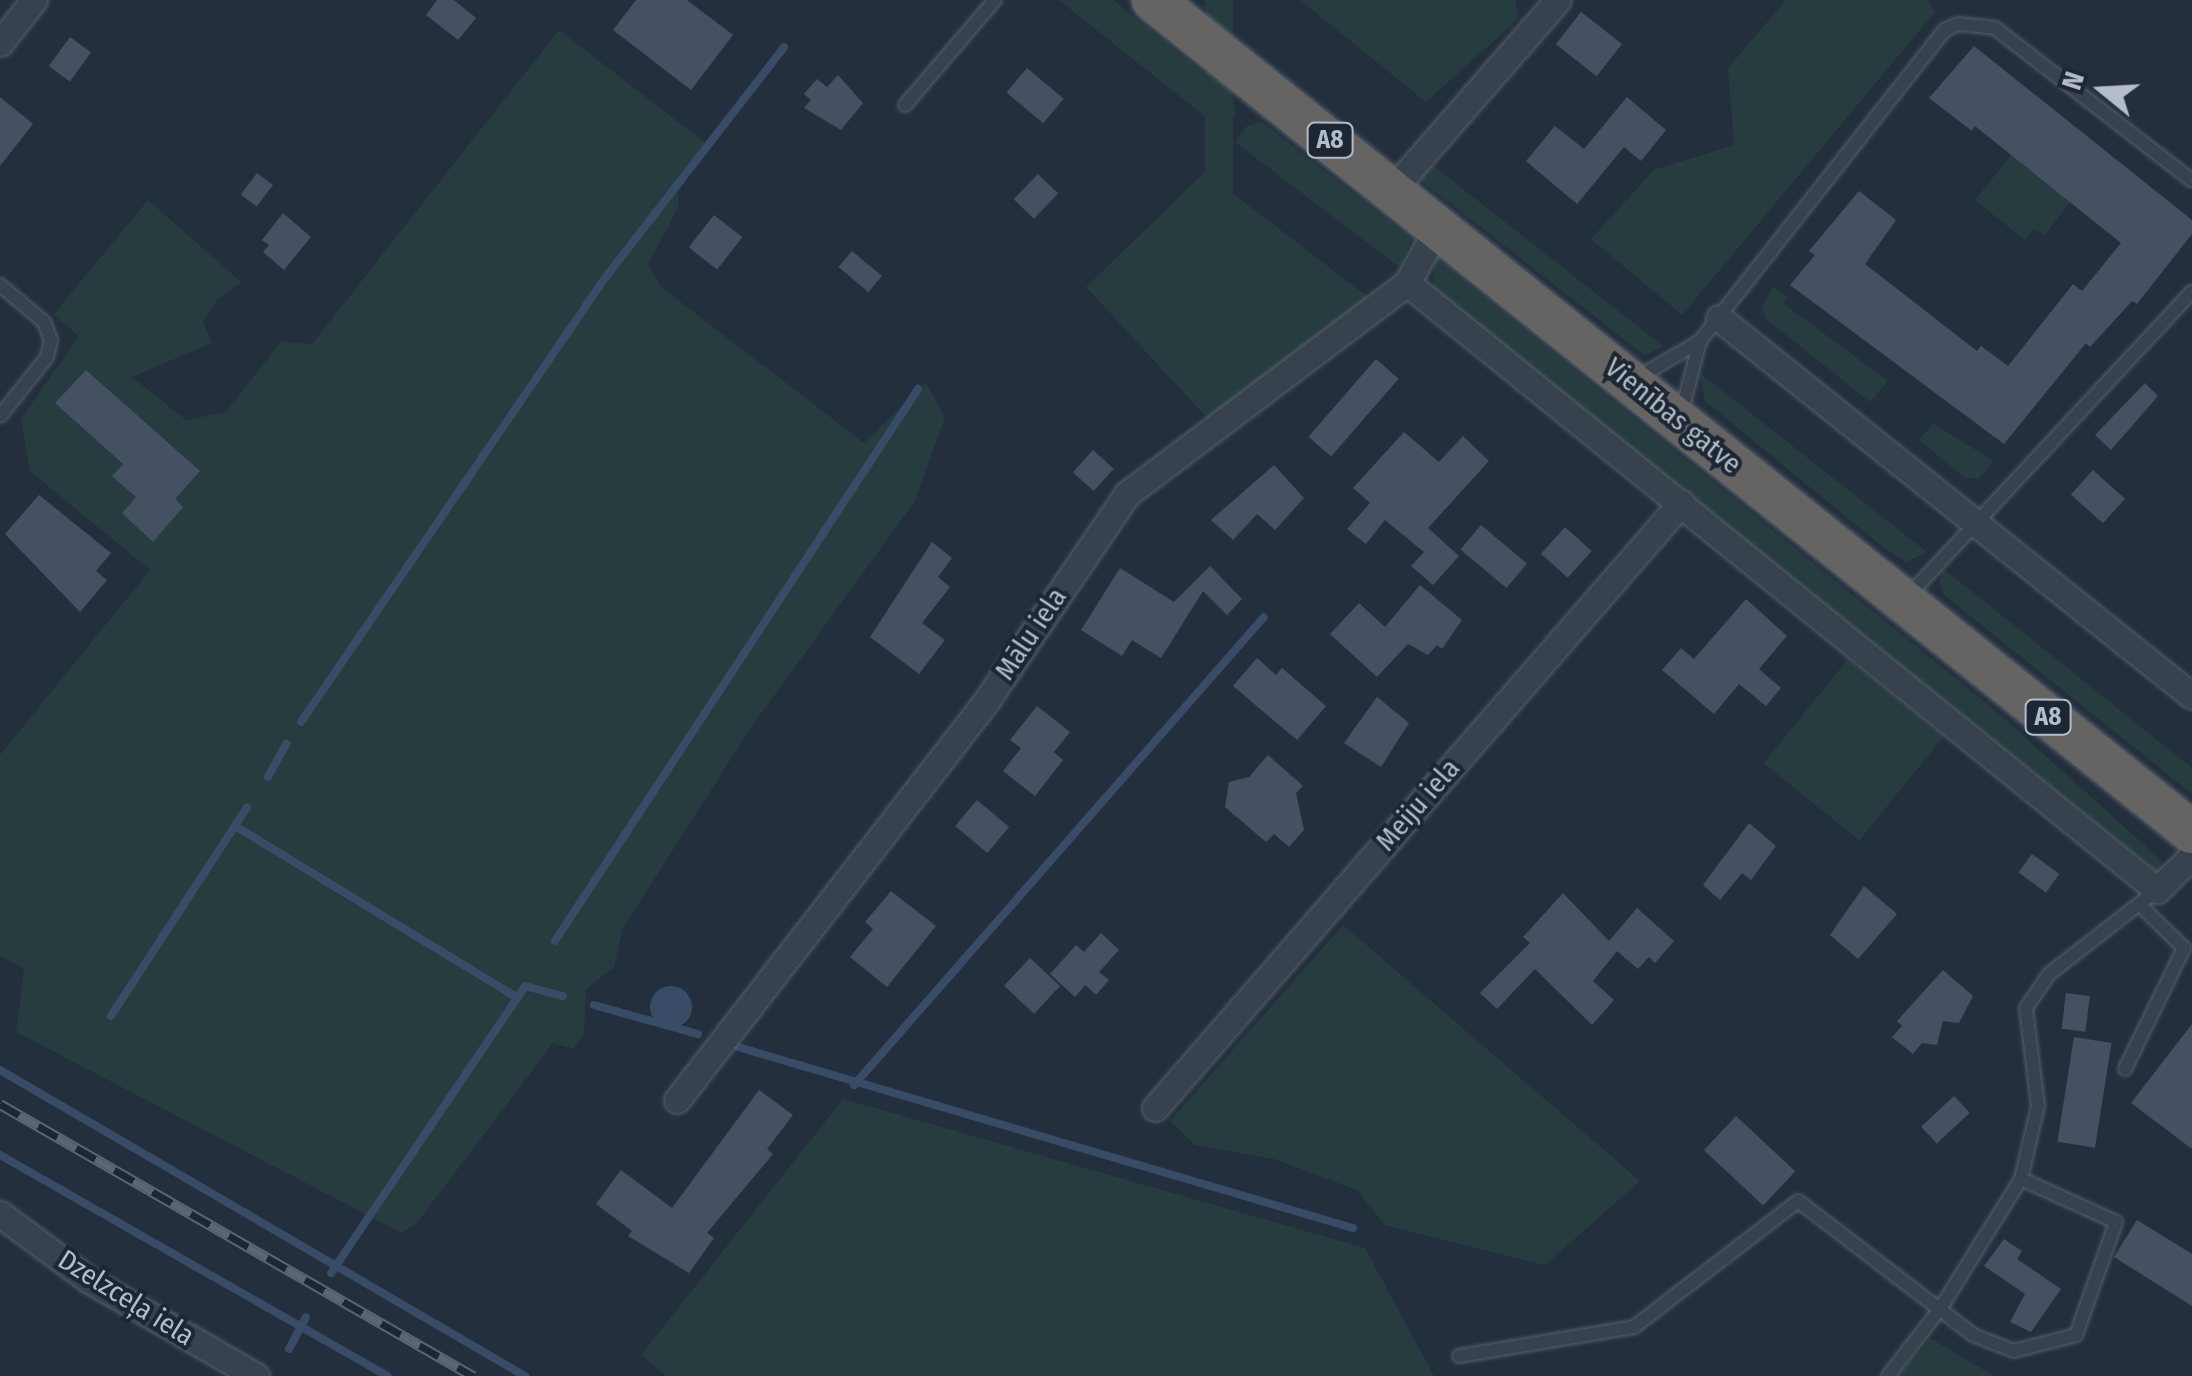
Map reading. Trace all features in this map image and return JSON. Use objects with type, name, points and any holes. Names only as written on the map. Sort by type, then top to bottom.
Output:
[{"type":"highway","name":"Vienības gatve","points":[[1153,0],[2192,832]]},
{"type":"street","points":[[0,44],[34,0]]},
{"type":"street","points":[[1392,190],[1558,0]]},
{"type":"street","name":"Mālu iela","points":[[684,1106],[984,702],[1127,494],[1407,283],[1438,227]]},
{"type":"street","points":[[1407,283],[1681,503],[2148,898],[2192,856]]},
{"type":"street","points":[[1720,318],[1977,519],[2192,696]]},
{"type":"street","name":"Meiju iela","points":[[1155,1108],[1681,503]]},
{"type":"street","name":"Dzelzceļa iela","points":[[0,1214],[90,1280],[256,1376]]},
{"type":"lane","points":[[904,105],[995,0]]},
{"type":"lane","points":[[1631,382],[1700,340],[1945,30],[1958,24],[1995,28],[2192,181]]},
{"type":"lane","points":[[0,286],[44,322],[51,340],[47,357],[0,416]]},
{"type":"lane","points":[[1904,601],[2192,292]]},
{"type":"lane","points":[[1679,421],[1700,340]]},
{"type":"lane","points":[[1888,1376],[1940,1309],[2021,1179],[2038,1106],[2026,1008],[2049,974],[2148,898],[2184,948],[2125,1069]]},
{"type":"lane","points":[[1460,1356],[1634,1327],[1798,1201],[1974,1336],[2014,1351],[2076,1335],[2116,1222],[2021,1179]]},
{"type":"green space","points":[[1059,0],[1113,0],[1232,95],[1235,115],[1223,131]]},
{"type":"green space","points":[[1205,0],[1233,0],[1233,251],[1205,251]]},
{"type":"green space","points":[[1300,0],[1515,0],[1519,18],[1426,102]]},
{"type":"green space","points":[[1786,0],[1928,0],[1935,12],[1682,315],[1591,239],[1654,170],[1734,145],[1728,68]]},
{"type":"green space","points":[[559,30],[708,145],[677,185],[679,205],[648,265],[661,287],[864,443],[926,383],[945,417],[915,501],[752,726],[623,928],[614,967],[586,989],[584,1034],[573,1049],[553,1043],[416,1224],[402,1233],[16,1032],[24,969],[0,956],[0,755],[150,570],[30,471],[21,419],[79,336],[53,315],[148,200],[241,282],[217,300],[203,322],[212,343],[132,377],[186,420],[226,412],[281,342],[312,344]]},
{"type":"green space","points":[[1262,122],[1412,239],[1399,267],[1235,142],[1247,126]]},
{"type":"green space","points":[[2012,154],[2070,202],[2045,235],[2034,229],[2025,240],[1975,200]]},
{"type":"green space","points":[[1426,160],[1663,346],[1645,356],[1420,180],[1417,173]]},
{"type":"green space","points":[[1205,172],[1368,297],[1209,420],[1086,287]]},
{"type":"green space","points":[[1434,256],[1989,705],[2161,860],[2162,869],[2157,872],[1433,289]]},
{"type":"green space","points":[[1774,287],[1787,297],[1784,304],[1888,381],[1870,402],[1765,318],[1762,305]]},
{"type":"green space","points":[[1700,373],[1927,552],[1906,562],[1884,548],[1705,401]]},
{"type":"green space","points":[[1933,423],[1993,461],[1979,479],[1965,478],[1919,440]]},
{"type":"green space","points":[[1944,569],[2192,768],[2192,794],[1944,595],[1939,581]]},
{"type":"green space","points":[[1848,659],[1944,736],[1859,841],[1764,763]]},
{"type":"green space","points":[[1343,925],[1640,1181],[1545,1265],[1385,1225],[1357,1190],[1274,1159],[1195,1145],[1170,1121]]},
{"type":"green space","points":[[843,1099],[1365,1248],[1434,1376],[666,1376],[641,1355]]},
{"type":"green space","points":[[1930,1338],[1994,1376],[1898,1376]]},
{"type":"water","points":[[671,986],[686,992],[692,1007],[686,1022],[671,1028],[656,1022],[650,1007],[656,992]]},
{"type":"building","points":[[437,0],[454,0],[476,18],[458,40],[426,15]]},
{"type":"building","points":[[636,0],[687,0],[733,35],[691,90],[613,30]]},
{"type":"building","points":[[1581,12],[1622,44],[1597,76],[1556,44]]},
{"type":"building","points":[[70,37],[91,52],[70,81],[49,66]]},
{"type":"building","points":[[1974,46],[2192,220],[2192,234],[2137,304],[2132,301],[2090,347],[2086,343],[2004,444],[1790,285],[1815,255],[1809,251],[1859,191],[1896,220],[1865,264],[1977,351],[1981,346],[2008,366],[2073,284],[2082,291],[2121,243],[1975,126],[1972,131],[1929,98]]},
{"type":"building","points":[[1027,68],[1064,99],[1043,123],[1006,93]]},
{"type":"building","points":[[838,75],[863,103],[841,130],[804,108],[811,100],[804,94],[817,79],[827,87]]},
{"type":"building","points":[[0,97],[33,124],[0,166]]},
{"type":"building","points":[[1627,97],[1666,130],[1641,161],[1624,147],[1577,204],[1526,161],[1555,126],[1584,149]]},
{"type":"building","points":[[257,173],[273,185],[257,207],[241,195]]},
{"type":"building","points":[[1038,174],[1058,193],[1034,219],[1014,199]]},
{"type":"building","points":[[283,213],[311,237],[284,270],[263,252],[269,245],[262,240]]},
{"type":"building","points":[[714,215],[742,237],[717,269],[689,247]]},
{"type":"building","points":[[852,251],[882,276],[868,292],[839,267]]},
{"type":"building","points":[[1376,359],[1399,379],[1331,456],[1308,437]]},
{"type":"building","points":[[86,370],[200,471],[175,499],[183,507],[153,542],[122,513],[136,497],[112,476],[123,464],[55,403]]},
{"type":"building","points":[[2145,383],[2158,396],[2111,450],[2095,435]]},
{"type":"building","points":[[1404,432],[1439,462],[1463,436],[1489,461],[1428,528],[1459,556],[1433,585],[1411,566],[1424,552],[1385,520],[1366,544],[1347,529],[1370,503],[1353,488]]},
{"type":"building","points":[[1093,450],[1114,469],[1094,491],[1073,472]]},
{"type":"building","points":[[1274,465],[1304,498],[1275,530],[1257,514],[1233,540],[1211,520]]},
{"type":"building","points":[[2093,470],[2125,499],[2103,523],[2071,495]]},
{"type":"building","points":[[39,495],[111,553],[96,571],[107,580],[80,612],[5,534]]},
{"type":"building","points":[[1481,525],[1527,564],[1506,588],[1460,550]]},
{"type":"building","points":[[1565,527],[1592,551],[1568,578],[1541,554]]},
{"type":"building","points":[[932,542],[952,558],[938,577],[950,587],[922,623],[945,640],[919,674],[870,637]]},
{"type":"building","points":[[1210,566],[1242,599],[1227,615],[1203,591],[1161,658],[1132,640],[1122,656],[1081,630],[1120,568],[1174,602]]},
{"type":"building","points":[[1420,585],[1462,620],[1442,649],[1437,645],[1428,655],[1408,644],[1377,677],[1330,634],[1359,603],[1385,627]]},
{"type":"building","points":[[1746,599],[1787,636],[1759,669],[1781,688],[1766,706],[1739,684],[1714,714],[1662,670],[1681,648],[1694,659]]},
{"type":"building","points":[[1257,658],[1276,675],[1282,668],[1326,706],[1297,740],[1233,686]]},
{"type":"building","points":[[1377,697],[1409,723],[1381,767],[1344,743]]},
{"type":"building","points":[[1037,706],[1070,732],[1054,752],[1063,760],[1035,796],[1003,771],[1021,748],[1010,740]]},
{"type":"building","points":[[1268,755],[1303,786],[1296,793],[1304,830],[1289,847],[1274,834],[1266,842],[1225,807],[1229,782],[1249,777]]},
{"type":"building","points":[[977,800],[1009,827],[987,853],[955,826]]},
{"type":"building","points":[[1749,823],[1776,846],[1751,880],[1742,873],[1720,900],[1703,885]]},
{"type":"building","points":[[2032,854],[2060,874],[2046,893],[2018,873]]},
{"type":"building","points":[[1864,886],[1897,914],[1858,959],[1830,935]]},
{"type":"building","points":[[891,891],[936,926],[887,987],[850,957],[873,929],[865,922]]},
{"type":"building","points":[[1563,893],[1609,941],[1637,908],[1674,941],[1655,963],[1649,957],[1638,969],[1617,951],[1593,981],[1614,1000],[1592,1025],[1535,969],[1497,1009],[1480,993],[1530,943],[1523,937]]},
{"type":"building","points":[[1101,933],[1119,950],[1099,972],[1109,980],[1096,995],[1085,985],[1075,997],[1050,974],[1076,945],[1084,952]]},
{"type":"building","points":[[1030,958],[1060,986],[1034,1014],[1004,986]]},
{"type":"building","points":[[1943,970],[1973,996],[1959,1023],[1943,1021],[1937,1045],[1922,1043],[1913,1054],[1892,1037],[1902,1026],[1897,1021]]},
{"type":"building","points":[[2066,993],[2090,996],[2085,1032],[2062,1029]]},
{"type":"building","points":[[2192,1024],[2192,1149],[2131,1103]]},
{"type":"building","points":[[2074,1037],[2112,1043],[2095,1148],[2057,1142]]},
{"type":"building","points":[[759,1090],[793,1115],[767,1149],[773,1154],[707,1233],[714,1238],[689,1273],[628,1236],[632,1231],[596,1204],[621,1170],[672,1208]]},
{"type":"building","points":[[1954,1096],[1970,1113],[1937,1144],[1921,1127]]},
{"type":"building","points":[[1736,1116],[1795,1171],[1763,1206],[1704,1150]]},
{"type":"building","points":[[2137,1220],[2192,1254],[2192,1306],[2114,1257]]},
{"type":"building","points":[[2004,1239],[2022,1251],[2017,1259],[2061,1289],[2031,1332],[2010,1322],[2025,1294],[1984,1266]]},
{"type":"waterway","points":[[301,722],[605,278],[784,47]]},
{"type":"waterway","points":[[555,941],[918,389]]},
{"type":"waterway","points":[[854,1085],[1264,617]]},
{"type":"waterway","points":[[268,777],[286,744]]},
{"type":"waterway","points":[[111,1016],[247,807]]},
{"type":"waterway","points":[[235,826],[518,998]]},
{"type":"waterway","points":[[331,1273],[525,986],[563,996]]},
{"type":"waterway","points":[[594,1005],[698,1034]]},
{"type":"waterway","points":[[738,1047],[1353,1228]]},
{"type":"waterway","points":[[0,1070],[525,1376]]},
{"type":"waterway","points":[[0,1155],[387,1376]]},
{"type":"waterway","points":[[289,1349],[306,1317]]},
{"type":"railway","points":[[0,1104],[473,1376]]}]
